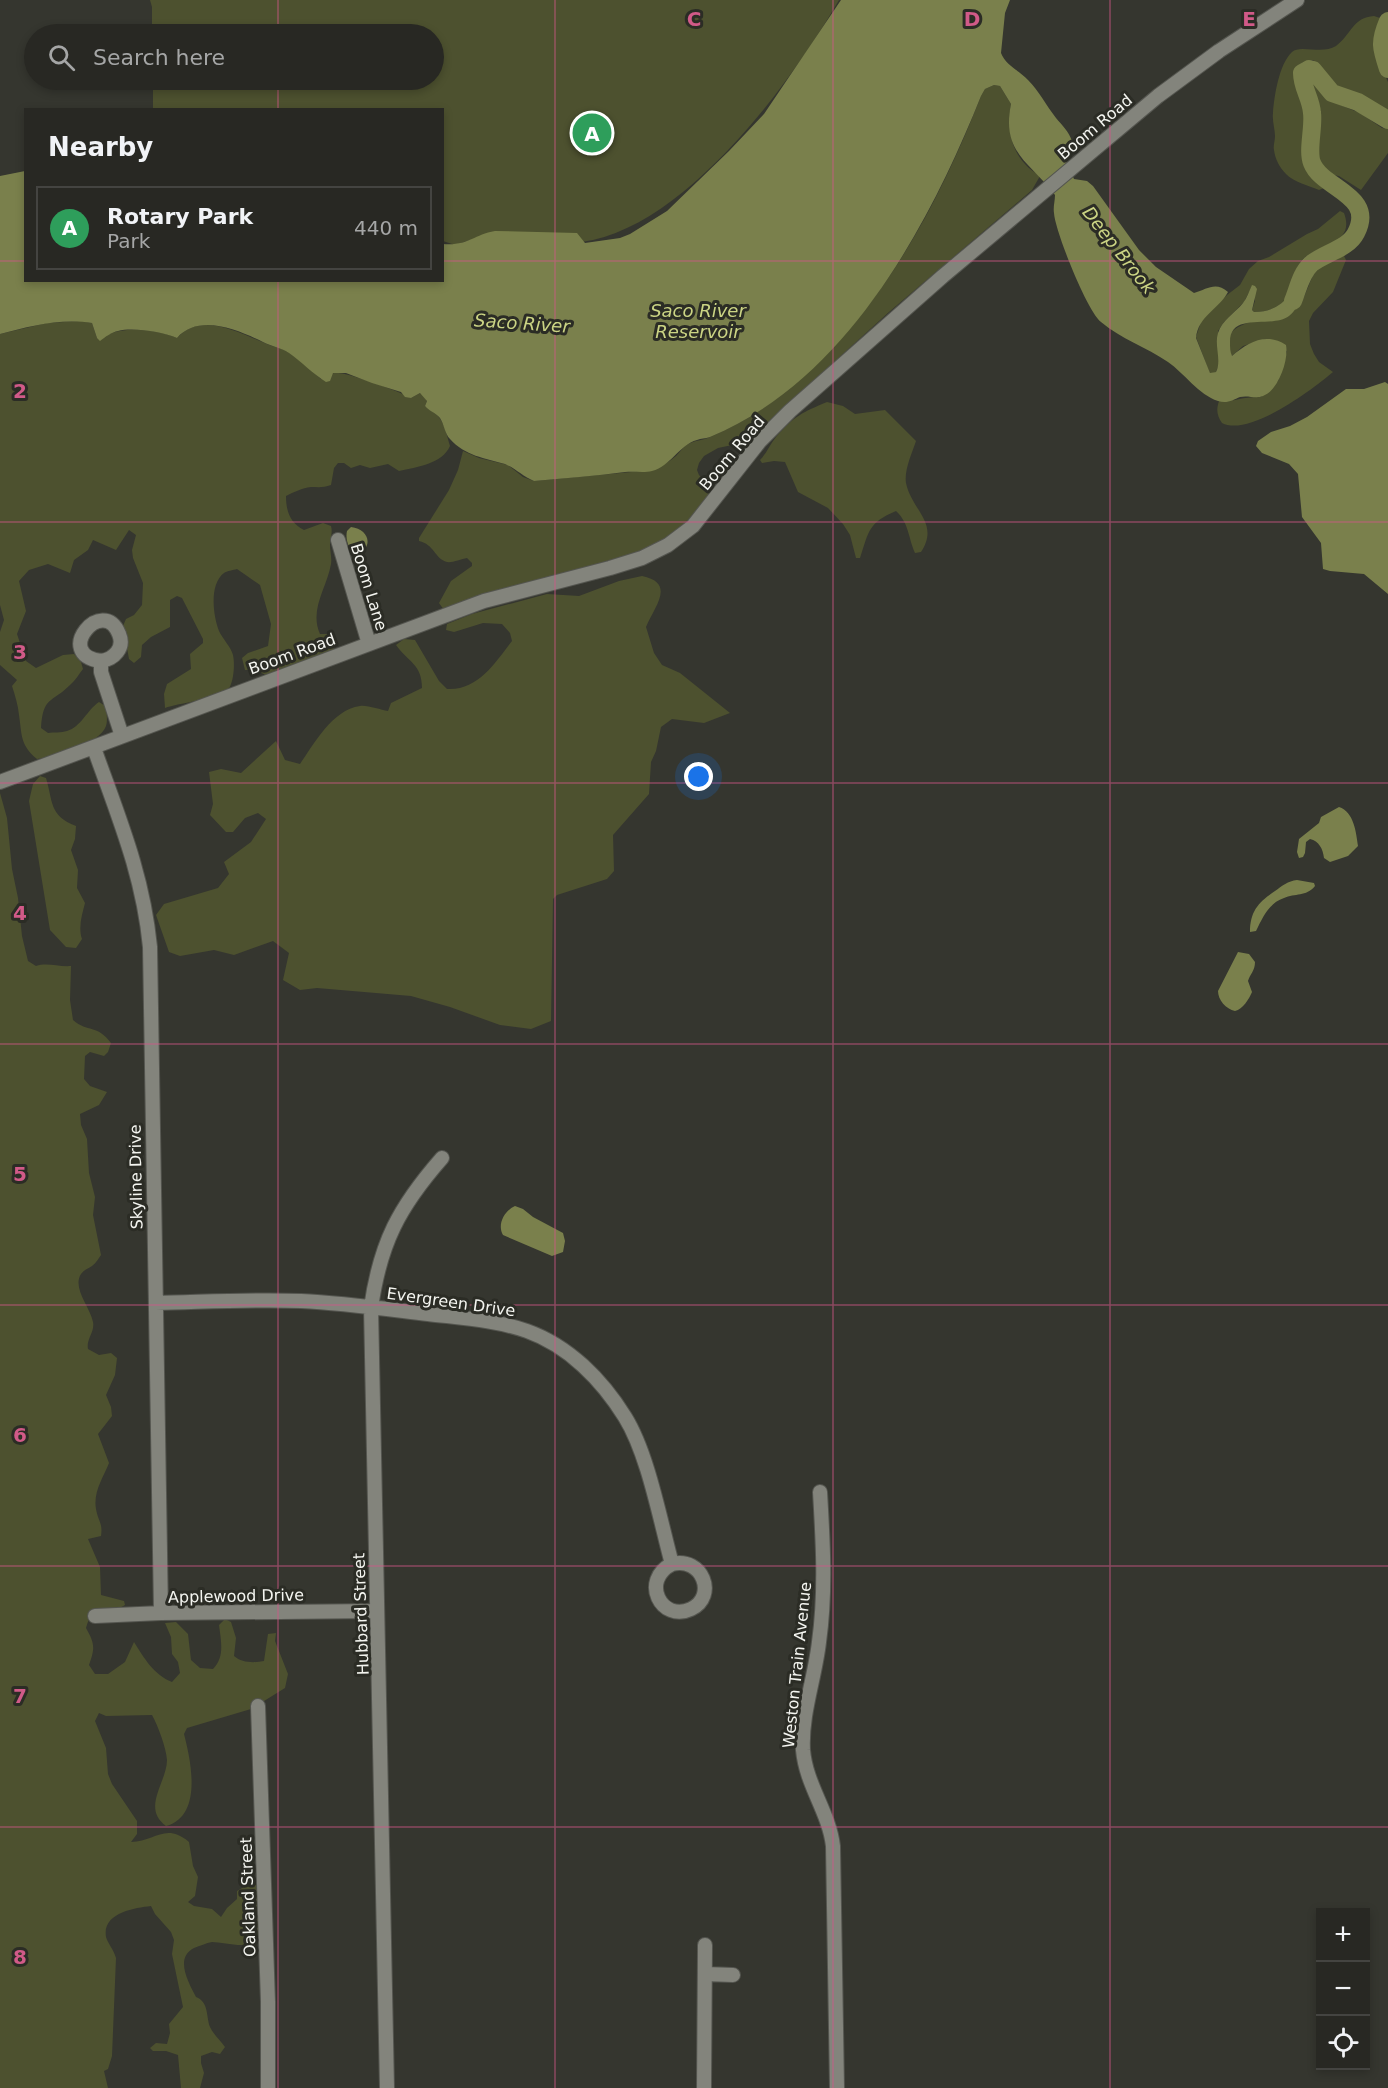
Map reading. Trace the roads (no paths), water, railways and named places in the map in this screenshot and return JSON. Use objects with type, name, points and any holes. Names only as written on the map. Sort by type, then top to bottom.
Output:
[{"type":"street","name":"Boom Road","points":[[0,782],[484,601],[631,562],[654,553],[674,541],[699,519],[760,441],[790,411],[935,283],[1193,69],[1297,0]]},
{"type":"street","name":"Boom Lane","points":[[338,540],[369,644]]},
{"type":"street","points":[[101,661],[103,682],[122,736]]},
{"type":"street","name":"Skyline Drive","points":[[94,748],[141,882],[150,946],[161,1613]]},
{"type":"street","name":"Hubbard Street","points":[[387,2088],[371,1308],[380,1261],[387,1241],[409,1199],[442,1158]]},
{"type":"street","name":"Evergreen Drive","points":[[156,1303],[301,1301],[488,1322],[515,1328],[542,1338],[582,1364],[613,1400],[633,1432],[644,1461],[672,1564]]},
{"type":"street","name":"Weston Train Avenue","points":[[820,1492],[823,1609],[819,1645],[805,1715],[803,1748],[808,1777],[828,1822],[833,1846],[837,2088]]},
{"type":"street","name":"Applewood Drive","points":[[96,1616],[161,1613],[376,1611]]},
{"type":"street","name":"Oakland Street","points":[[258,1706],[268,2002],[267,2088]]},
{"type":"street","points":[[704,2088],[705,1945]]},
{"type":"street","points":[[705,1974],[733,1974]]},
{"type":"water","name":"Saco River Reservoir","points":[[841,0],[1010,0],[1005,13],[1001,53],[1013,68],[1032,84],[1069,135],[1072,146],[1065,159],[1074,179],[1087,181],[1093,186],[1139,250],[1156,267],[1194,293],[1215,286],[1228,292],[1205,318],[1196,338],[1210,373],[1216,372],[1218,367],[1217,338],[1220,328],[1243,303],[1252,285],[1257,289],[1252,310],[1254,312],[1272,309],[1285,300],[1305,273],[1299,302],[1289,316],[1282,320],[1244,324],[1232,333],[1230,351],[1232,356],[1258,340],[1271,339],[1286,345],[1286,359],[1278,382],[1268,393],[1260,397],[1240,397],[1227,402],[1218,401],[1204,394],[1168,362],[1101,322],[1080,287],[1066,252],[1056,222],[1055,195],[1027,165],[1014,146],[1009,121],[1011,104],[1000,86],[994,85],[985,89],[981,96],[936,196],[908,246],[877,294],[842,339],[802,378],[759,412],[710,437],[699,439],[685,446],[665,465],[652,471],[534,481],[505,464],[476,456],[456,445],[448,437],[440,418],[425,406],[427,401],[420,393],[411,398],[405,397],[401,392],[346,373],[333,373],[330,381],[326,382],[286,351],[219,326],[196,326],[177,338],[148,331],[124,330],[113,332],[100,341],[92,323],[69,321],[0,334],[0,176],[24,171],[24,282],[444,282],[444,244],[465,242],[495,231],[577,233],[585,243],[620,238],[630,234],[667,211],[764,114]]},
{"type":"water","points":[[1385,382],[1388,384],[1388,594],[1364,574],[1323,569],[1321,543],[1302,517],[1298,474],[1289,464],[1262,453],[1256,446],[1258,441],[1271,432],[1307,417],[1346,389],[1364,389]]},
{"type":"water","points":[[351,527],[362,531],[367,538],[368,542],[364,550],[359,554],[350,548],[347,542],[347,531]]},
{"type":"water","points":[[1339,807],[1351,818],[1358,846],[1348,856],[1330,862],[1324,858],[1318,844],[1310,839],[1306,842],[1303,857],[1299,858],[1297,852],[1299,839],[1319,823],[1321,817]]},
{"type":"water","points":[[1291,881],[1314,883],[1315,886],[1308,892],[1288,896],[1274,903],[1256,931],[1250,932],[1252,918],[1260,903]]},
{"type":"water","points":[[1238,952],[1249,954],[1255,962],[1248,981],[1252,992],[1243,1006],[1235,1011],[1223,1004],[1218,991]]},
{"type":"water","points":[[515,1206],[563,1233],[565,1241],[563,1252],[552,1256],[503,1235],[501,1227],[503,1219]]},
{"type":"waterway","name":"Deep Brook","points":[[1388,21],[1382,45],[1388,69]]},
{"type":"waterway","name":"Deep Brook","points":[[1293,301],[1302,276],[1311,264],[1347,243],[1356,233],[1360,220],[1359,210],[1354,201],[1326,180],[1312,163],[1310,152],[1312,113],[1302,73],[1309,69],[1313,70],[1332,93],[1358,102],[1388,120]]},
{"type":"place","name":"Rotary Park","points":[[592,133]]},
{"type":"water label","name":"Saco River","points":[[522,323]]}]
